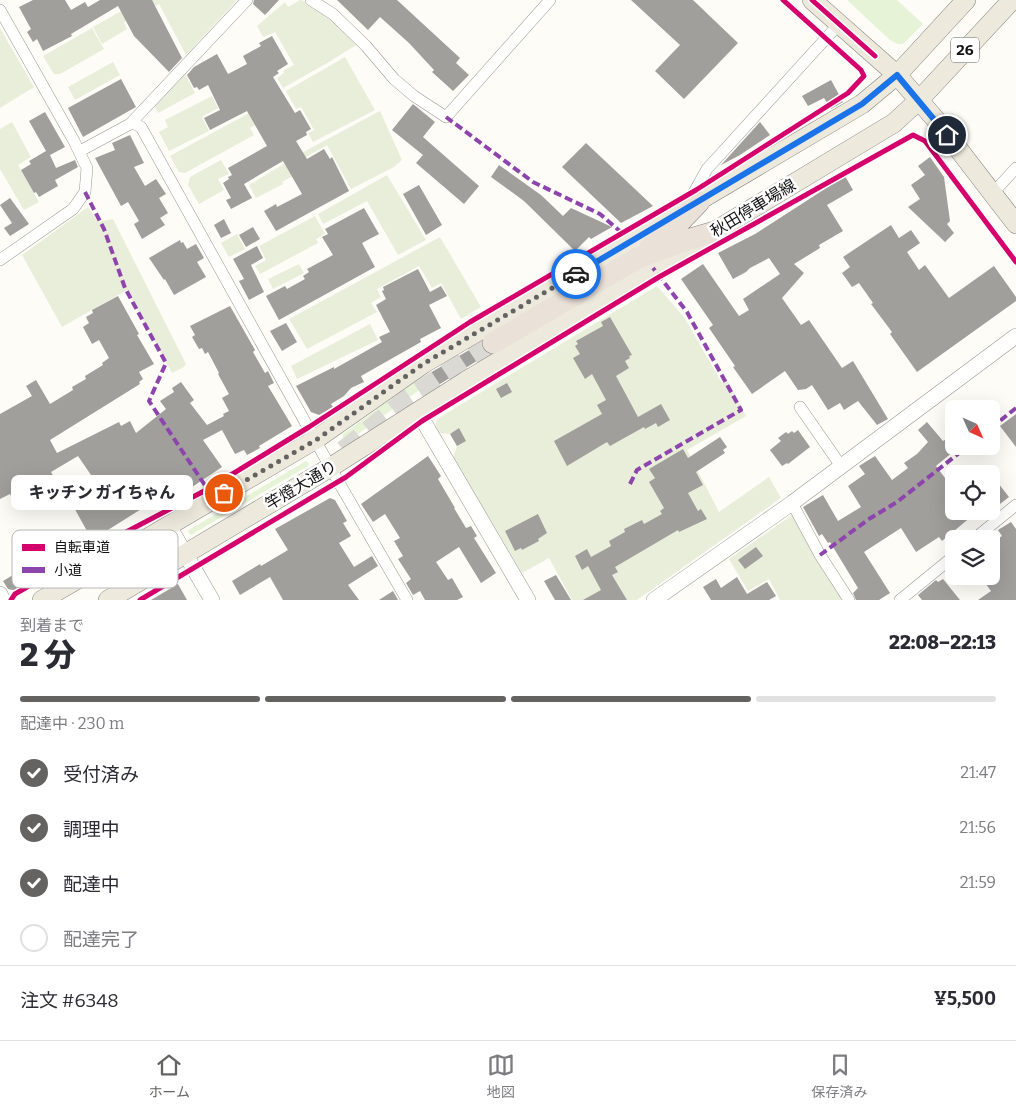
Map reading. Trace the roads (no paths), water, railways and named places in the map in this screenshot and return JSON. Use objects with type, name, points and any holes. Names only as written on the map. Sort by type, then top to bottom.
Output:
[{"type":"highway","points":[[493,343],[638,258],[672,230],[691,206]]},
{"type":"highway","points":[[638,258],[680,242],[714,232]]},
{"type":"main road","points":[[812,0],[897,75],[919,100],[1016,224]]},
{"type":"main road","name":"26","points":[[691,206],[862,104],[897,75],[966,0]]},
{"type":"main road","name":"秋田停車場線","points":[[466,381],[894,123],[919,100],[1012,0]]},
{"type":"main road","name":"竿燈大通り","points":[[162,530],[316,440],[423,364],[691,206]]},
{"type":"main road","name":"竿燈大通り","points":[[178,559],[331,467],[466,381]]},
{"type":"main road","name":"竿燈大通り","points":[[42,600],[63,588]]},
{"type":"main road","name":"竿燈大通り","points":[[108,600],[128,588]]},
{"type":"street","points":[[80,151],[130,124],[247,0]]},
{"type":"street","points":[[311,0],[333,14],[366,46],[394,79],[414,96],[446,116],[550,0]]},
{"type":"street","points":[[0,10],[80,151],[87,168],[85,192],[73,209],[0,260]]},
{"type":"street","points":[[691,206],[707,169],[840,24]]},
{"type":"street","points":[[130,124],[136,124],[141,127],[331,467],[408,600]]},
{"type":"street","points":[[992,194],[1016,168]]},
{"type":"street","points":[[654,600],[792,503],[1016,336]]},
{"type":"street","points":[[800,407],[841,466]]},
{"type":"street","points":[[418,412],[528,600]]},
{"type":"street","points":[[792,503],[820,555],[849,600]]},
{"type":"street","points":[[985,530],[1016,505]]},
{"type":"street","points":[[169,526],[171,530]]},
{"type":"street","points":[[178,541],[212,600]]},
{"type":"street","points":[[900,600],[945,563]]},
{"type":"street","points":[[0,594],[3,600]]},
{"type":"tunnel","points":[[344,451],[406,401],[493,343]]},
{"type":"place","name":"キッチン ガイちゃん","points":[[224,493]]}]
